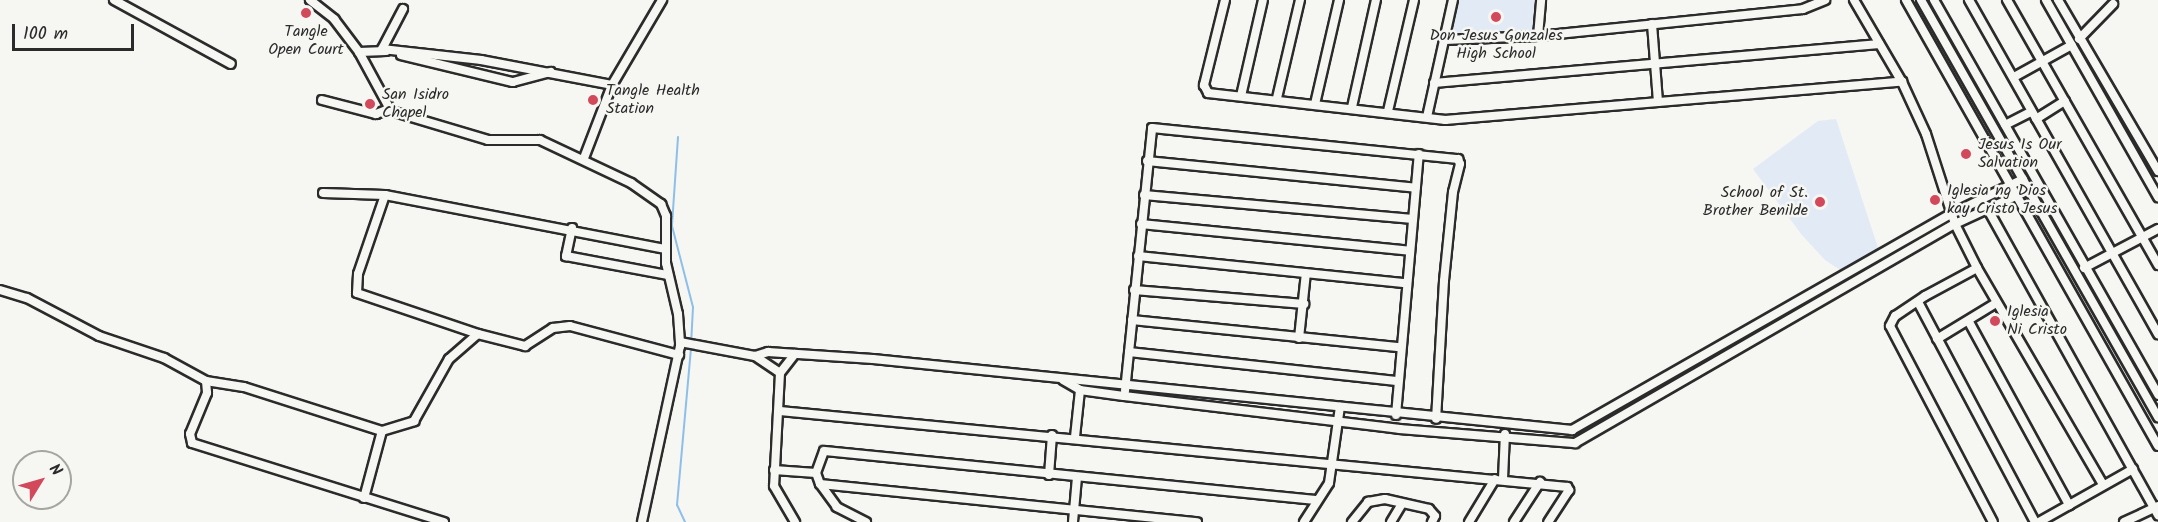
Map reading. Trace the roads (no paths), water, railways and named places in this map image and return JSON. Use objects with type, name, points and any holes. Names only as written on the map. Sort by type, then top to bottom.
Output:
[{"type":"street","points":[[114,0],[231,64]]},
{"type":"street","points":[[310,0],[334,20],[359,52],[389,109]]},
{"type":"street","points":[[584,158],[612,85],[662,0]]},
{"type":"street","points":[[1225,0],[1203,90],[1240,96],[1277,98],[1465,120],[1902,82]]},
{"type":"street","points":[[1240,96],[1263,0]]},
{"type":"street","points":[[1277,98],[1300,0]]},
{"type":"street","points":[[1315,104],[1339,0]]},
{"type":"street","points":[[1352,107],[1376,0]]},
{"type":"street","points":[[1388,111],[1414,0]]},
{"type":"street","points":[[1427,117],[1453,0]]},
{"type":"street","points":[[1538,36],[1541,0]]},
{"type":"street","points":[[1445,40],[1538,36],[1803,9],[1825,0]]},
{"type":"street","points":[[1854,0],[1902,82],[1926,134],[1951,214],[1977,268],[2102,483]]},
{"type":"street","points":[[1906,0],[2158,446]]},
{"type":"street","points":[[1921,0],[2158,417]]},
{"type":"street","points":[[1934,0],[2158,395]]},
{"type":"street","points":[[1969,0],[2158,334]]},
{"type":"street","points":[[2007,0],[2158,265]]},
{"type":"street","points":[[2046,0],[2076,42],[2158,171]]},
{"type":"street","points":[[2058,0],[2076,42],[2158,197]]},
{"type":"street","points":[[2014,77],[2076,42],[2113,4]]},
{"type":"street","points":[[382,49],[403,9]]},
{"type":"street","points":[[1652,24],[1658,102]]},
{"type":"street","points":[[1434,83],[1879,44]]},
{"type":"street","points":[[359,52],[382,49],[552,72],[612,85]]},
{"type":"street","points":[[382,49],[513,82],[552,72]]},
{"type":"street","points":[[321,100],[376,114],[389,109],[488,140],[540,140],[584,158],[655,199],[666,216],[668,276],[688,344]]},
{"type":"street","points":[[2005,125],[2065,101]]},
{"type":"street","points":[[1124,396],[1152,128],[1450,156],[1460,164],[1453,192],[1444,281],[1436,419]]},
{"type":"street","points":[[1396,415],[1396,381],[1419,154]]},
{"type":"street","points":[[1147,161],[1416,188]]},
{"type":"street","points":[[755,356],[768,352],[795,354],[1060,378],[1505,426],[1581,428],[1674,372],[1951,214],[1983,201],[2023,179]]},
{"type":"street","points":[[1060,378],[1080,390],[1124,396],[1339,422],[1575,443],[1955,224],[1989,211],[2029,190]]},
{"type":"street","points":[[323,194],[385,195],[572,228],[666,249]]},
{"type":"street","points":[[385,195],[358,274],[357,293],[478,334],[525,346],[553,328],[570,326],[679,355]]},
{"type":"street","points":[[1144,195],[1413,219]]},
{"type":"street","points":[[1983,201],[2158,515]]},
{"type":"street","points":[[1141,225],[1410,251]]},
{"type":"street","points":[[572,228],[566,256],[668,276]]},
{"type":"street","points":[[2084,268],[2158,229]]},
{"type":"street","points":[[1137,256],[1406,283]]},
{"type":"street","points":[[1977,268],[1892,319],[1891,332],[1993,522]]},
{"type":"street","points":[[1299,338],[1306,273]]},
{"type":"street","points":[[0,290],[27,298],[99,336],[164,358],[206,381],[244,387],[382,431],[414,421],[449,359],[478,334]]},
{"type":"street","points":[[1134,290],[1304,304]]},
{"type":"street","points":[[1918,302],[2037,522],[2069,505],[2102,483],[2133,469]]},
{"type":"street","points":[[1937,339],[1969,322],[1996,303]]},
{"type":"street","points":[[1132,320],[1400,347]]},
{"type":"street","points":[[1969,322],[2069,505]]},
{"type":"street","points":[[642,522],[679,355],[688,344]]},
{"type":"street","points":[[688,344],[755,356],[780,374]]},
{"type":"street","points":[[1129,352],[1396,381]]},
{"type":"street","points":[[795,354],[780,374],[780,411],[774,470],[777,497],[795,522]]},
{"type":"street","points":[[1674,372],[1679,382]]},
{"type":"street","points":[[206,381],[207,393],[189,434],[192,443],[444,522]]},
{"type":"street","points":[[1075,437],[1080,390]]},
{"type":"street","points":[[1304,522],[1329,483],[1341,407]]},
{"type":"street","points":[[780,411],[1306,459],[1331,466],[1540,482],[1569,490],[1548,522]]},
{"type":"street","points":[[1469,522],[1499,479],[1505,426]]},
{"type":"street","points":[[364,498],[382,431]]},
{"type":"street","points":[[1049,475],[1052,435]]},
{"type":"street","points":[[866,522],[837,507],[820,484],[816,473],[820,456],[832,450],[1049,475],[1317,500]]},
{"type":"street","points":[[774,470],[816,473]]},
{"type":"street","points":[[1073,522],[1077,477]]},
{"type":"street","points":[[1514,522],[1540,482]]},
{"type":"street","points":[[820,484],[1197,522]]},
{"type":"street","points":[[1352,522],[1368,502],[1385,499],[1429,509],[1435,516],[1432,522]]},
{"type":"street","points":[[1390,522],[1402,504]]},
{"type":"street","points":[[2124,522],[2155,506]]},
{"type":"waterway","points":[[678,137],[672,226],[693,307],[691,341]]},
{"type":"waterway","points":[[685,522],[677,505],[691,347]]},
{"type":"place","name":"Tangle Open Court","points":[[306,13]]},
{"type":"place","name":"Don Jesus Gonzales High School","points":[[1496,17]]},
{"type":"place","name":"Tangle Health Station","points":[[593,100]]},
{"type":"place","name":"San Isidro Chapel","points":[[370,104]]},
{"type":"place","name":"Jesus Is Our Salvation","points":[[1966,154]]},
{"type":"place","name":"Iglesia ng Dios kay Cristo Jesus","points":[[1935,200]]},
{"type":"place","name":"School of St. Brother Benilde","points":[[1820,202]]},
{"type":"place","name":"Iglesia Ni Cristo","points":[[1995,321]]}]
